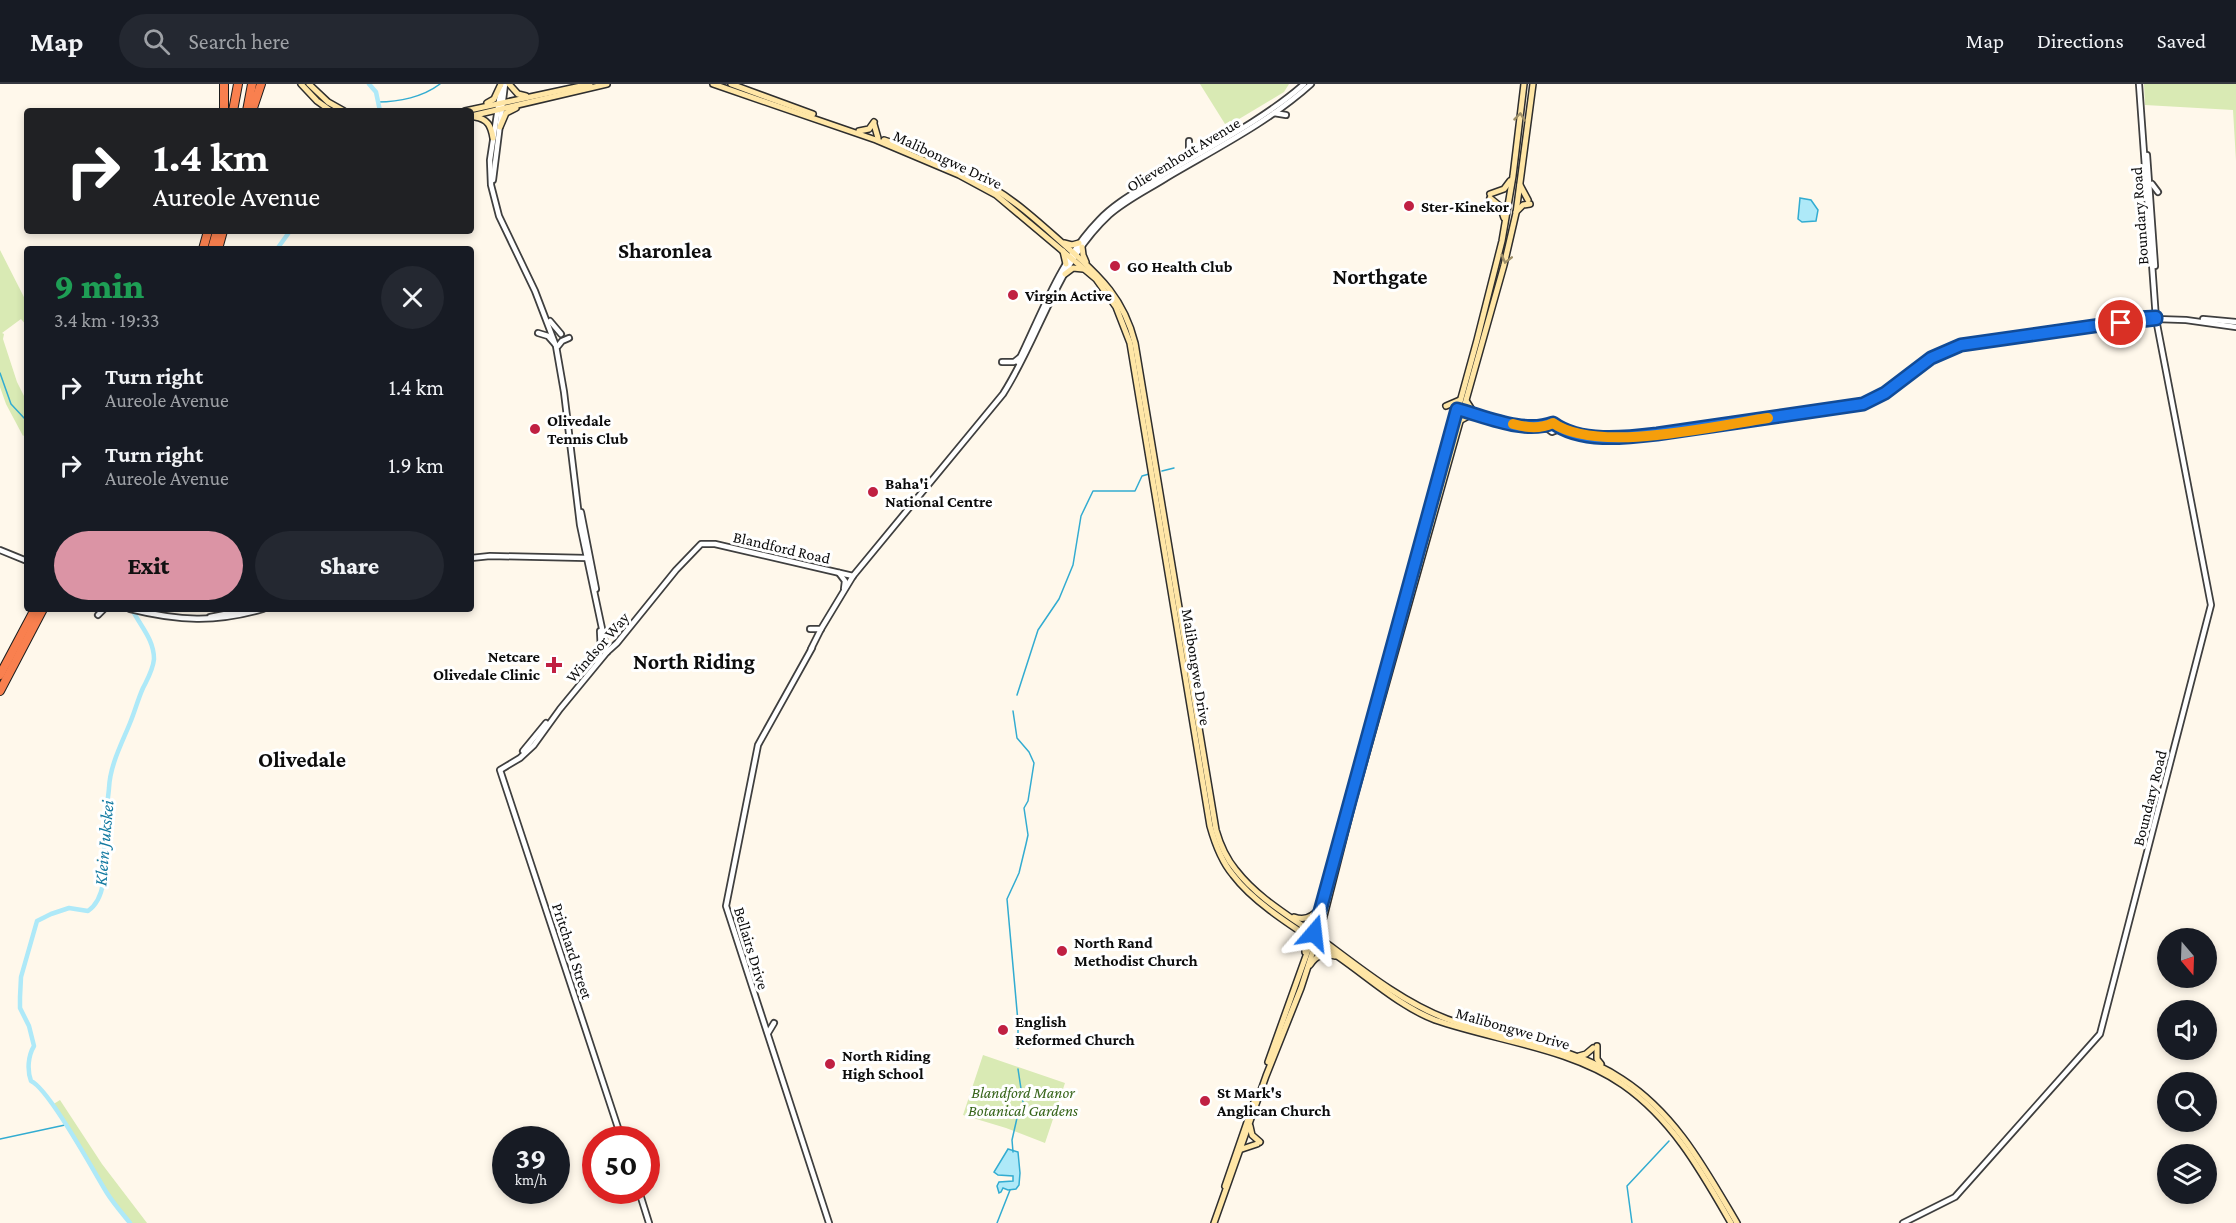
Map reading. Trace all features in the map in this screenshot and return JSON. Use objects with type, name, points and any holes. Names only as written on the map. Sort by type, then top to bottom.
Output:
[{"type":"highway","points":[[224,84],[224,108]]},
{"type":"highway","points":[[234,108],[238,84]]},
{"type":"highway","points":[[243,108],[247,84]]},
{"type":"highway","points":[[247,108],[252,84]]},
{"type":"highway","points":[[253,108],[261,84]]},
{"type":"highway","points":[[0,675],[33,612]]},
{"type":"highway","points":[[0,691],[41,612]]},
{"type":"main road","points":[[302,84],[327,108]]},
{"type":"main road","points":[[309,84],[327,102],[338,108]]},
{"type":"main road","points":[[469,108],[492,101],[504,84],[518,94],[531,96]]},
{"type":"main road","points":[[474,115],[531,96],[590,84]]},
{"type":"main road","points":[[500,127],[508,111],[529,103],[607,84]]},
{"type":"main road","name":"Malibongwe Drive","points":[[713,84],[876,140],[959,175],[1008,204],[1063,250],[1092,269],[1110,288],[1120,303],[1135,343],[1216,830],[1226,855],[1237,872],[1258,893],[1315,938]]},
{"type":"main road","name":"Malibongwe Drive","points":[[731,84],[947,164],[993,188],[1010,199],[1062,243],[1111,297],[1122,318],[1130,344],[1202,783],[1215,842],[1228,869],[1242,886],[1294,926],[1340,955],[1410,1007],[1433,1019],[1449,1021],[1577,1056],[1604,1067],[1648,1098],[1680,1135],[1737,1223]]},
{"type":"main road","points":[[1214,1223],[1247,1120],[1305,973],[1348,801],[1461,410],[1505,225],[1524,84]]},
{"type":"main road","points":[[1463,400],[1504,265],[1516,213],[1533,84]]},
{"type":"main road","points":[[474,110],[529,103]]},
{"type":"main road","points":[[474,117],[486,121],[493,138]]},
{"type":"main road","points":[[859,131],[869,129],[874,123],[878,138]]},
{"type":"main road","points":[[1505,225],[1502,210],[1490,196],[1504,189],[1513,176]]},
{"type":"main road","points":[[1516,213],[1529,202],[1520,183]]},
{"type":"main road","points":[[1062,243],[1080,245],[1084,258],[1092,269]]},
{"type":"main road","points":[[1063,250],[1066,264]]},
{"type":"main road","points":[[1065,274],[1072,268],[1079,267],[1096,279]]},
{"type":"main road","points":[[1446,406],[1463,400]]},
{"type":"main road","points":[[1461,420],[1474,413],[1463,400]]},
{"type":"main road","points":[[1340,955],[1325,937],[1322,929],[1323,920],[1353,802],[1461,420],[1461,410]]},
{"type":"main road","points":[[1282,911],[1305,919],[1314,914],[1323,901]]},
{"type":"main road","points":[[1223,1197],[1241,1151],[1304,962],[1323,920]]},
{"type":"main road","points":[[1294,926],[1305,942],[1304,962]]},
{"type":"main road","points":[[1305,973],[1317,957],[1328,954],[1340,955]]},
{"type":"main road","name":"Malibongwe Drive","points":[[1449,1021],[1588,1066],[1622,1084],[1680,1135],[1731,1223]]},
{"type":"main road","points":[[1577,1056],[1586,1054],[1595,1047],[1597,1059],[1604,1067]]},
{"type":"main road","points":[[1241,1151],[1249,1145],[1259,1143],[1252,1135],[1250,1124]]},
{"type":"street","points":[[504,84],[493,138],[490,168],[492,189],[499,216],[549,322],[557,346],[565,383],[584,544],[597,603]]},
{"type":"street","name":"Olievenhout Avenue","points":[[1073,255],[1099,220],[1117,204],[1256,118],[1304,84]]},
{"type":"street","name":"Olievenhout Avenue","points":[[1080,245],[1110,214],[1274,112],[1311,84]]},
{"type":"street","name":"Boundary Road","points":[[1903,1223],[1954,1197],[2096,1040],[2102,1030],[2211,602],[2156,318],[2140,86]]},
{"type":"street","points":[[1274,112],[1286,114],[1289,102]]},
{"type":"street","points":[[492,189],[500,127],[500,106]]},
{"type":"street","name":"Boundary Road","points":[[2143,134],[2149,176],[2156,283],[2154,296]]},
{"type":"street","points":[[1183,163],[1189,152],[1189,141]]},
{"type":"street","points":[[2149,176],[2153,187],[2158,192]]},
{"type":"street","name":"Bellairs Drive","points":[[994,403],[1021,356],[1066,264],[1073,255]]},
{"type":"street","name":"Bellairs Drive","points":[[811,649],[853,576],[994,403],[1019,367],[1073,255]]},
{"type":"street","points":[[2155,305],[2158,312],[2165,317]]},
{"type":"street","points":[[1461,410],[1518,425],[1548,427],[1552,432],[1557,429],[1602,437],[1628,438],[1863,404],[1876,399],[1931,358],[1961,345],[2136,318],[2186,320],[2236,327]]},
{"type":"street","points":[[2156,318],[2236,322]]},
{"type":"street","points":[[549,322],[545,329],[539,332],[548,336],[557,346],[573,458]]},
{"type":"street","points":[[549,322],[561,334]]},
{"type":"street","points":[[557,346],[569,338]]},
{"type":"street","points":[[1002,362],[1014,362],[1021,356]]},
{"type":"street","points":[[556,369],[562,374]]},
{"type":"street","points":[[578,504],[607,652]]},
{"type":"street","name":"Blandford Road","points":[[705,543],[853,576]]},
{"type":"street","name":"Windsor Way","points":[[500,770],[524,750],[688,557],[698,546],[705,543]]},
{"type":"street","points":[[574,558],[584,553],[584,544]]},
{"type":"street","points":[[0,550],[24,560]]},
{"type":"street","points":[[474,556],[588,558]]},
{"type":"street","points":[[574,558],[584,562],[590,575]]},
{"type":"street","points":[[840,573],[845,583],[844,592]]},
{"type":"street","name":"Bellairs Drive","points":[[829,1223],[727,912],[726,903],[756,748],[840,598]]},
{"type":"street","points":[[98,615],[101,612]]},
{"type":"street","points":[[142,612],[199,620],[250,612]]},
{"type":"street","points":[[181,618],[237,612]]},
{"type":"street","points":[[593,669],[601,651],[601,624]]},
{"type":"street","points":[[810,629],[821,629]]},
{"type":"street","points":[[603,636],[609,643],[615,645]]},
{"type":"street","name":"Pritchard Street","points":[[500,770],[617,1126]]},
{"type":"street","points":[[768,1036],[769,1029],[774,1023]]},
{"type":"street","points":[[643,1204],[649,1223]]},
{"type":"green space","points":[[1200,84],[1289,84],[1284,92],[1234,122],[1230,121],[1225,124]]},
{"type":"green space","points":[[2144,84],[2236,84],[2236,161],[2233,110],[2145,105]]},
{"type":"green space","points":[[0,250],[24,297],[24,322],[21,319],[2,333],[17,382],[24,396],[23,436],[0,387]]},
{"type":"green space","name":"Blandford Manor Botanical Gardens","points":[[983,1055],[1065,1083],[1045,1143],[963,1115]]},
{"type":"green space","points":[[60,1100],[102,1164],[147,1223],[130,1223],[106,1192],[52,1105]]},
{"type":"water","points":[[1800,198],[1811,200],[1818,210],[1816,221],[1802,222],[1798,219]]},
{"type":"water","points":[[1008,1149],[1018,1152],[1019,1185],[1016,1189],[1003,1188],[999,1193],[997,1186],[999,1182],[1013,1181],[1013,1176],[998,1175],[994,1172]]},
{"type":"waterway","name":"Klein Jukskei","points":[[369,84],[376,92],[379,108]]},
{"type":"waterway","points":[[378,102],[410,98],[440,84]]},
{"type":"waterway","name":"Klein Jukskei","points":[[279,246],[288,234]]},
{"type":"waterway","points":[[0,373],[11,404],[24,418]]},
{"type":"waterway","points":[[1162,471],[1174,468]]},
{"type":"waterway","points":[[1017,695],[1038,630],[1059,599],[1073,565],[1081,516],[1093,491],[1135,491],[1142,476],[1149,474]]},
{"type":"waterway","name":"Klein Jukskei","points":[[130,1223],[107,1193],[60,1114],[39,1087],[31,1081],[29,1063],[34,1046],[29,1026],[20,1008],[20,997],[21,977],[37,921],[69,908],[88,911],[100,895],[104,873],[104,824],[110,779],[117,754],[154,659],[152,645],[134,612]]},
{"type":"waterway","points":[[1013,711],[1017,738],[1029,752],[1034,763],[1028,801],[1024,808],[1028,835],[1019,873],[1007,899],[1018,1022],[1018,1048]]},
{"type":"waterway","points":[[1018,1069],[1023,1102]]},
{"type":"waterway","points":[[1013,1152],[1012,1140],[1017,1118]]},
{"type":"waterway","points":[[0,1139],[65,1125]]},
{"type":"waterway","points":[[1632,1223],[1627,1186],[1669,1141]]},
{"type":"waterway","points":[[997,1223],[1010,1190]]},
{"type":"slow traffic","points":[[1513,424],[1539,428],[1553,423],[1576,433],[1628,438],[1768,418]]},
{"type":"place","name":"Ster-Kinekor","points":[[1409,206]]},
{"type":"place","name":"GO Health Club","points":[[1115,266]]},
{"type":"place","name":"Virgin Active","points":[[1013,295]]},
{"type":"place","name":"Olivedale Tennis Club","points":[[535,429]]},
{"type":"place","name":"Baha'i National Centre","points":[[873,492]]},
{"type":"place","name":"Netcare Olivedale Clinic","points":[[554,665]]},
{"type":"place","name":"North Rand Methodist Church","points":[[1062,951]]},
{"type":"place","name":"English Reformed Church","points":[[1003,1030]]},
{"type":"place","name":"North Riding High School","points":[[830,1064]]},
{"type":"place","name":"St Mark's Anglican Church","points":[[1205,1101]]},
{"type":"district","name":"Sharonlea","points":[[665,250]]},
{"type":"district","name":"Northgate","points":[[1380,276]]},
{"type":"district","name":"North Riding","points":[[694,661]]},
{"type":"district","name":"Olivedale","points":[[302,759]]},
{"type":"route","points":[[1314,933],[1329,883],[1348,801],[1395,640],[1457,409],[1531,428],[1548,426],[1553,423],[1576,433],[1628,438],[1863,404],[1885,393],[1931,358],[1961,345],[2136,318],[2156,317],[2156,319],[2121,323]]}]
